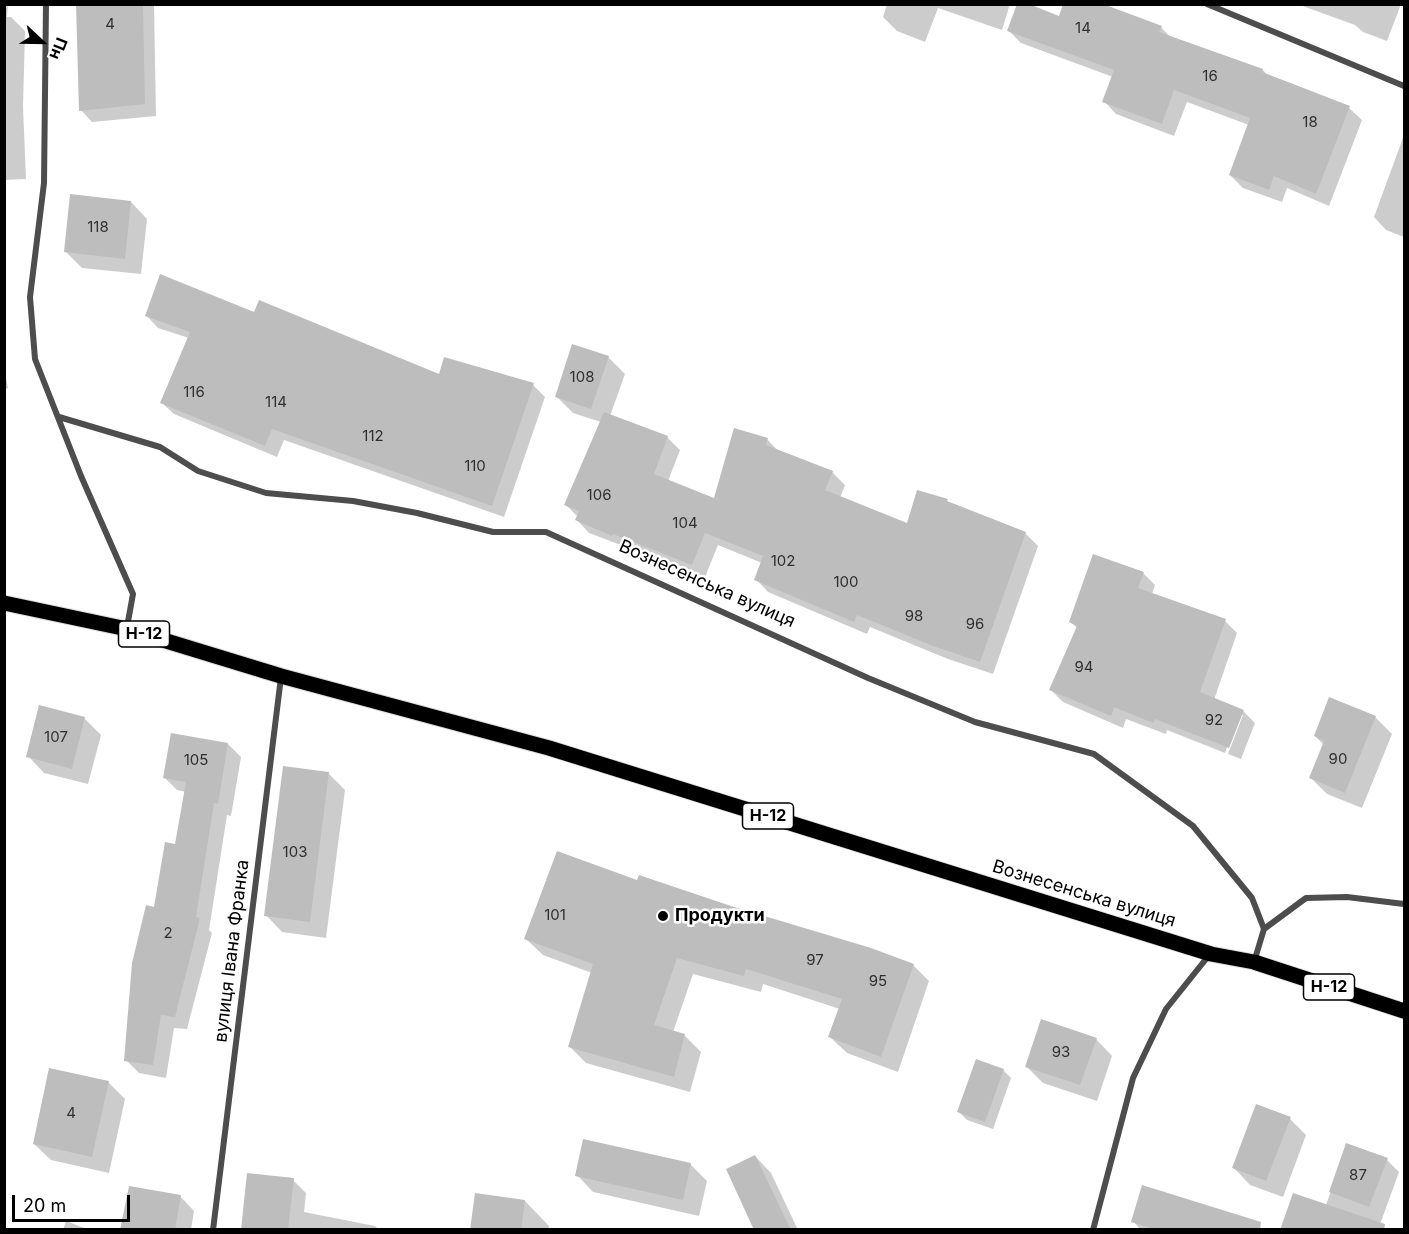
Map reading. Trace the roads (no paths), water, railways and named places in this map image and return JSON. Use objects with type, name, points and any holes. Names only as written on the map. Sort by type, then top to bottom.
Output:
[{"type":"main road","name":"Вознесенська вулиця","points":[[4,603],[127,629],[281,676],[549,748],[1211,954],[1254,962],[1404,1011]]},
{"type":"street","points":[[46,4],[44,183],[30,297],[35,358],[81,476],[134,594],[127,629]]},
{"type":"street","points":[[1207,4],[1404,87]]},
{"type":"street","name":"Вознесенська вулиця","points":[[59,417],[160,447],[198,471],[266,494],[353,501],[417,513],[493,532],[546,532],[868,678],[975,722],[1094,754],[1193,826],[1252,898],[1264,929]]},
{"type":"street","name":"вулиця Івана Франка","points":[[213,1230],[281,676]]},
{"type":"street","points":[[1254,962],[1264,929],[1306,897],[1347,897],[1404,904]]},
{"type":"street","points":[[1093,1230],[1133,1078],[1166,1009],[1211,954]]},
{"type":"place","name":"Продукти","points":[[663,916]]}]
